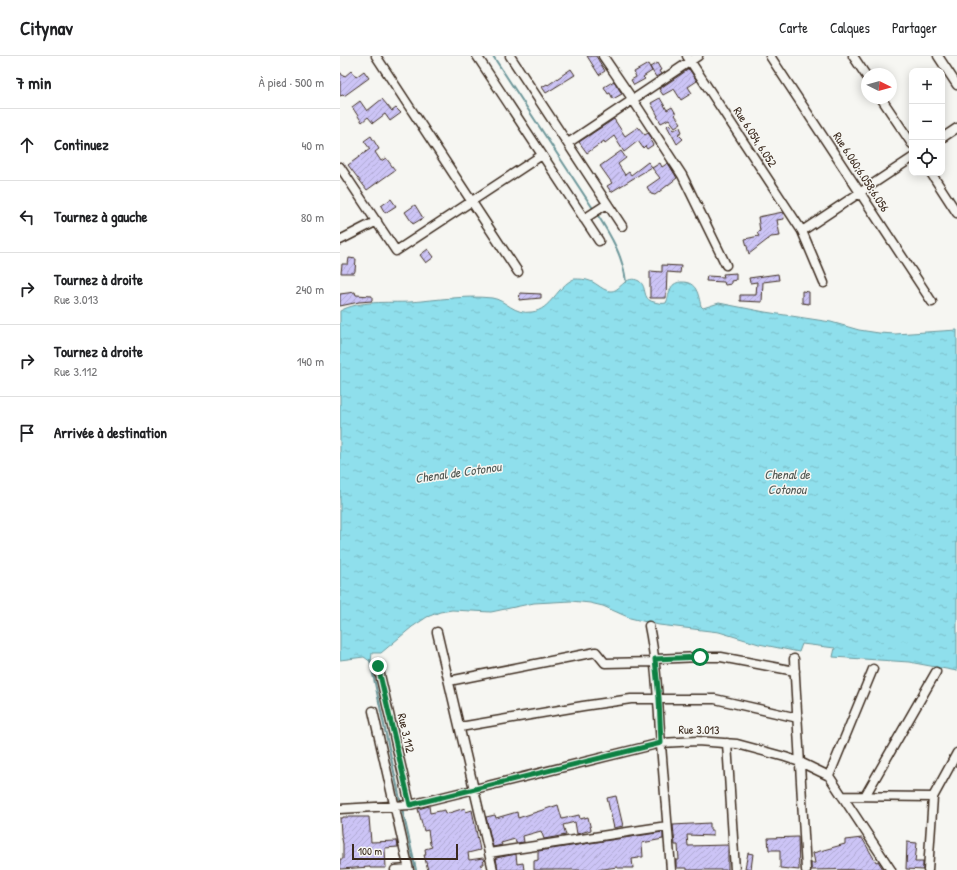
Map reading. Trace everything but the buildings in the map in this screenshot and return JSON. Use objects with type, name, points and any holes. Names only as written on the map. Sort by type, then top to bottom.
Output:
[{"type":"street","points":[[376,56],[518,272]]},
{"type":"street","points":[[477,56],[542,155],[587,217],[599,241]]},
{"type":"street","points":[[510,56],[622,226]]},
{"type":"street","points":[[603,56],[633,100],[686,184],[726,265]]},
{"type":"street","points":[[568,144],[633,100],[689,59],[698,56]]},
{"type":"street","name":"Rue 6.060;6.058;6.056","points":[[770,56],[932,302]]},
{"type":"street","points":[[852,56],[861,69]]},
{"type":"street","points":[[938,56],[957,85]]},
{"type":"street","name":"Rue 6.054, 6.052","points":[[689,59],[802,231],[824,283]]},
{"type":"street","points":[[885,104],[909,140]]},
{"type":"street","points":[[945,136],[957,128]]},
{"type":"street","points":[[340,167],[396,251],[542,155]]},
{"type":"street","points":[[802,231],[909,160]]},
{"type":"street","points":[[933,176],[957,213]]},
{"type":"street","points":[[587,217],[607,204]]},
{"type":"street","points":[[340,240],[377,222]]},
{"type":"street","points":[[648,626],[655,660],[659,698],[671,870]]},
{"type":"street","points":[[437,632],[493,870]]},
{"type":"street","points":[[449,681],[596,652],[605,663],[721,657],[795,671]]},
{"type":"street","points":[[794,659],[806,870]]},
{"type":"street","name":"Rue 3.112","points":[[378,666],[410,805]]},
{"type":"street","points":[[873,669],[829,776],[891,870]]},
{"type":"street","points":[[865,796],[936,672]]},
{"type":"street","points":[[460,727],[631,699],[659,698],[722,700],[798,718]]},
{"type":"street","points":[[374,711],[408,870],[395,870]]},
{"type":"street","name":"Rue 3.013","points":[[340,809],[410,805],[661,743],[697,741],[749,746],[800,762],[829,776]]},
{"type":"street","points":[[727,743],[735,870]]},
{"type":"street","points":[[928,870],[934,797],[957,753]]},
{"type":"street","points":[[842,796],[934,797]]},
{"type":"street","points":[[489,853],[667,826]]},
{"type":"water","name":"Chenal de Cotonou","points":[[574,279],[588,280],[606,290],[612,291],[627,281],[634,279],[642,284],[647,298],[654,302],[662,303],[666,303],[670,290],[674,284],[680,282],[687,283],[694,286],[703,308],[719,303],[831,322],[859,330],[879,333],[895,334],[957,330],[957,671],[909,662],[833,657],[835,648],[802,644],[799,652],[759,644],[719,632],[659,625],[630,618],[603,606],[571,601],[534,603],[491,612],[452,610],[440,612],[427,617],[412,627],[381,653],[372,653],[371,662],[364,657],[340,660],[340,311],[356,305],[383,302],[410,302],[482,297],[497,299],[520,311],[532,312],[544,307],[568,282]]},
{"type":"waterway","points":[[493,56],[594,210]]},
{"type":"waterway","points":[[597,214],[612,238],[622,264],[626,282]]},
{"type":"waterway","points":[[370,660],[401,804]]},
{"type":"waterway","points":[[402,808],[416,870]]},
{"type":"route","points":[[378,666],[410,805],[661,743],[659,698],[655,659],[700,657]]}]
